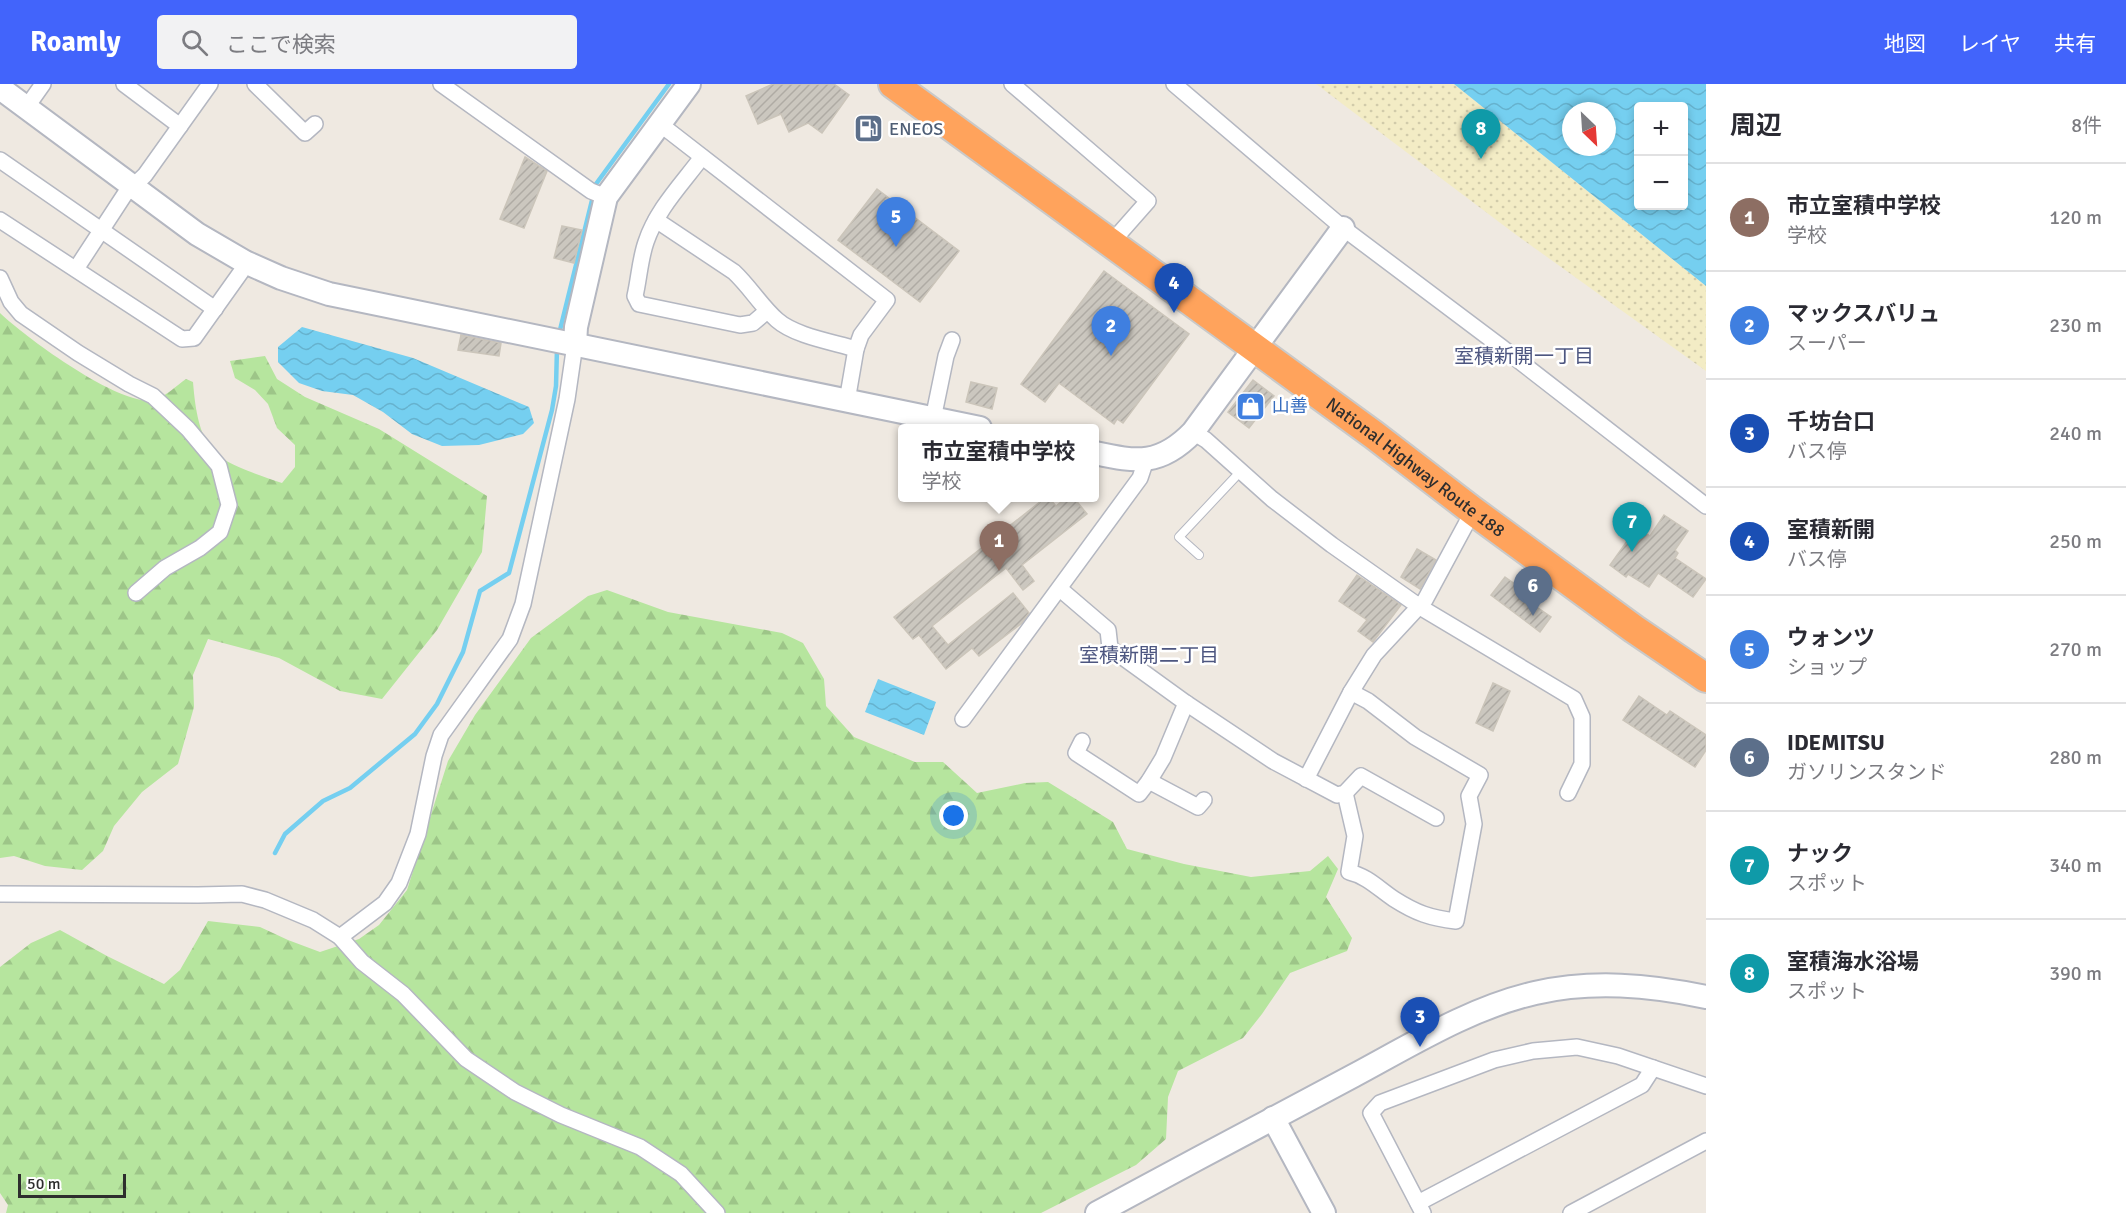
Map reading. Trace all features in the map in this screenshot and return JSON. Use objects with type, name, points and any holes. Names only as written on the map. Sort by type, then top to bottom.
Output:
[{"type":"highway","name":"National Highway Route 188","points":[[893,84],[1374,435],[1634,629],[1706,678]]},
{"type":"street","points":[[26,108],[44,84]]},
{"type":"street","points":[[124,84],[180,126]]},
{"type":"street","points":[[76,269],[126,194],[145,175],[210,84]]},
{"type":"street","points":[[255,84],[305,133],[315,124]]},
{"type":"street","points":[[441,84],[591,191],[606,197]]},
{"type":"street","points":[[340,938],[385,903],[399,883],[418,834],[434,756],[441,735],[510,639],[523,604],[567,399],[576,327],[606,197],[689,84]]},
{"type":"street","points":[[1012,84],[1148,201],[1111,243]]},
{"type":"street","points":[[1174,84],[1343,228],[1706,506]]},
{"type":"street","points":[[0,88],[197,234],[245,262],[281,278],[329,294],[956,424]]},
{"type":"street","points":[[660,124],[887,300],[861,335],[855,350],[847,401]]},
{"type":"street","points":[[702,157],[656,220],[646,243],[635,296],[639,304],[740,326],[753,323],[767,311]]},
{"type":"street","points":[[0,160],[215,309]]},
{"type":"street","points":[[0,220],[182,339],[194,338],[241,272],[245,262]]},
{"type":"street","points":[[656,220],[734,272],[746,282],[767,311],[788,328],[855,350]]},
{"type":"street","points":[[1099,454],[1146,460],[1179,447],[1193,432],[1343,228]]},
{"type":"street","points":[[0,278],[11,302],[21,314],[78,353],[153,396],[188,429],[219,466],[229,505],[220,532],[200,548],[165,568],[136,593]]},
{"type":"street","points":[[933,419],[946,356],[952,340]]},
{"type":"street","points":[[1193,432],[1206,440],[1272,499],[1332,545],[1420,606],[1574,699],[1582,717],[1582,764],[1568,794]]},
{"type":"street","points":[[963,718],[1140,478],[1146,460]]},
{"type":"street","points":[[1306,779],[1374,655],[1420,606],[1473,511]]},
{"type":"street","points":[[1060,589],[1108,630],[1110,648],[1186,703],[1273,761],[1337,795],[1345,793],[1361,776],[1436,818]]},
{"type":"street","points":[[1345,793],[1355,836],[1349,872],[1360,874],[1396,900],[1430,918],[1456,921],[1474,824],[1469,796],[1480,775],[1415,737],[1368,701],[1352,692]]},
{"type":"street","points":[[1082,741],[1076,753],[1139,794],[1163,758],[1186,703]]},
{"type":"street","points":[[1149,781],[1197,807],[1204,800]]},
{"type":"street","points":[[0,894],[242,894],[265,900],[313,920],[340,938],[362,962],[403,994],[466,1059],[515,1092],[561,1115],[640,1147],[681,1174],[717,1213]]},
{"type":"street","points":[[1097,1213],[1479,1011],[1535,993],[1598,985],[1650,986],[1706,997]]},
{"type":"street","points":[[1653,1068],[1642,1085],[1421,1208],[1371,1113],[1380,1103],[1494,1060],[1533,1051],[1577,1047],[1618,1056],[1706,1086]]},
{"type":"street","points":[[1273,1118],[1324,1213]]},
{"type":"street","points":[[1571,1213],[1706,1141]]},
{"type":"lane","points":[[1199,555],[1179,537],[1240,472]]},
{"type":"green space","points":[[0,313],[51,353],[120,393],[140,400],[155,400],[186,379],[193,382],[200,426],[206,441],[226,461],[259,475],[282,483],[295,467],[295,445],[277,428],[268,404],[255,390],[235,378],[230,361],[265,356],[277,379],[305,397],[379,429],[487,496],[482,552],[437,630],[382,699],[340,691],[279,658],[208,639],[193,675],[194,707],[178,764],[142,792],[114,826],[103,851],[82,870],[45,866],[14,856],[0,858]]},
{"type":"green space","points":[[607,590],[668,612],[782,633],[803,643],[824,679],[826,706],[854,737],[915,762],[943,762],[977,793],[1025,783],[1048,782],[1113,822],[1127,849],[1184,864],[1251,877],[1310,871],[1328,856],[1338,869],[1326,897],[1352,938],[1347,951],[1290,973],[1243,1038],[1178,1071],[1168,1097],[1166,1139],[1136,1165],[1041,1213],[6,1213],[8,1205],[0,1193],[0,967],[31,943],[60,930],[164,984],[180,970],[208,921],[260,927],[320,952],[359,939],[379,925],[407,890],[448,761],[475,715],[531,638],[588,596]]},
{"type":"sand","points":[[1316,84],[1454,84],[1706,286],[1706,371],[1515,234]]},
{"type":"water","points":[[1454,84],[1706,84],[1706,286]]},
{"type":"water","points":[[302,327],[413,358],[529,407],[534,423],[523,434],[479,445],[442,446],[412,434],[383,412],[353,395],[322,391],[299,383],[278,362],[278,347]]},
{"type":"water","points":[[878,679],[936,702],[924,735],[865,712]]},
{"type":"building","points":[[773,84],[834,84],[849,95],[822,133],[808,123],[789,132],[781,114],[758,124],[746,96]]},
{"type":"building","points":[[525,157],[547,171],[524,228],[500,219]]},
{"type":"building","points":[[877,189],[959,251],[920,302],[838,240]]},
{"type":"building","points":[[562,226],[582,230],[574,263],[554,258]]},
{"type":"building","points":[[1104,271],[1189,334],[1123,423],[1117,419],[1114,424],[1059,383],[1045,402],[1021,384]]},
{"type":"building","points":[[461,335],[501,343],[499,356],[458,350]]},
{"type":"building","points":[[1253,380],[1274,396],[1249,428],[1228,412]]},
{"type":"building","points":[[971,382],[997,388],[992,409],[966,402]]},
{"type":"building","points":[[1040,502],[1052,502],[1056,506],[1061,502],[1077,502],[1087,514],[1022,565],[1034,581],[1023,590],[1006,568],[932,626],[948,645],[1013,593],[1029,613],[1022,623],[979,656],[972,648],[946,669],[919,635],[913,639],[894,617]]},
{"type":"building","points":[[1664,515],[1688,531],[1675,550],[1678,553],[1675,558],[1706,579],[1693,597],[1658,573],[1649,587],[1628,574],[1626,577],[1610,565],[1637,527],[1650,536]]},
{"type":"building","points":[[1417,549],[1436,560],[1420,589],[1401,577]]},
{"type":"building","points":[[1357,575],[1401,605],[1373,642],[1358,631],[1367,620],[1339,601]]},
{"type":"building","points":[[1505,577],[1526,592],[1522,597],[1551,617],[1540,632],[1491,595]]},
{"type":"building","points":[[1493,683],[1510,691],[1493,731],[1476,723]]},
{"type":"building","points":[[1639,696],[1667,715],[1670,711],[1706,735],[1706,750],[1695,767],[1623,720]]},
{"type":"waterway","points":[[559,334],[596,184],[669,84]]},
{"type":"waterway","points":[[275,853],[285,834],[323,801],[350,788],[415,734],[437,704],[463,652],[480,591],[509,573],[552,410],[556,386],[557,348]]},
{"type":"place","name":"ENEOS","points":[[868,129]]},
{"type":"place","name":"室積海水浴場","points":[[1481,159]]},
{"type":"place","name":"ウォンツ","points":[[896,247]]},
{"type":"place","name":"室積新開","points":[[1174,313]]},
{"type":"place","name":"マックスバリュ","points":[[1111,356]]},
{"type":"place","name":"山善","points":[[1251,406]]},
{"type":"place","name":"ナック","points":[[1632,552]]},
{"type":"place","name":"市立室積中学校","points":[[999,571]]},
{"type":"place","name":"IDEMITSU","points":[[1533,616]]},
{"type":"place","name":"千坊台口","points":[[1420,1047]]},
{"type":"district","name":"室積新開一丁目","points":[[1524,356]]},
{"type":"district","name":"室積新開二丁目","points":[[1149,655]]}]
